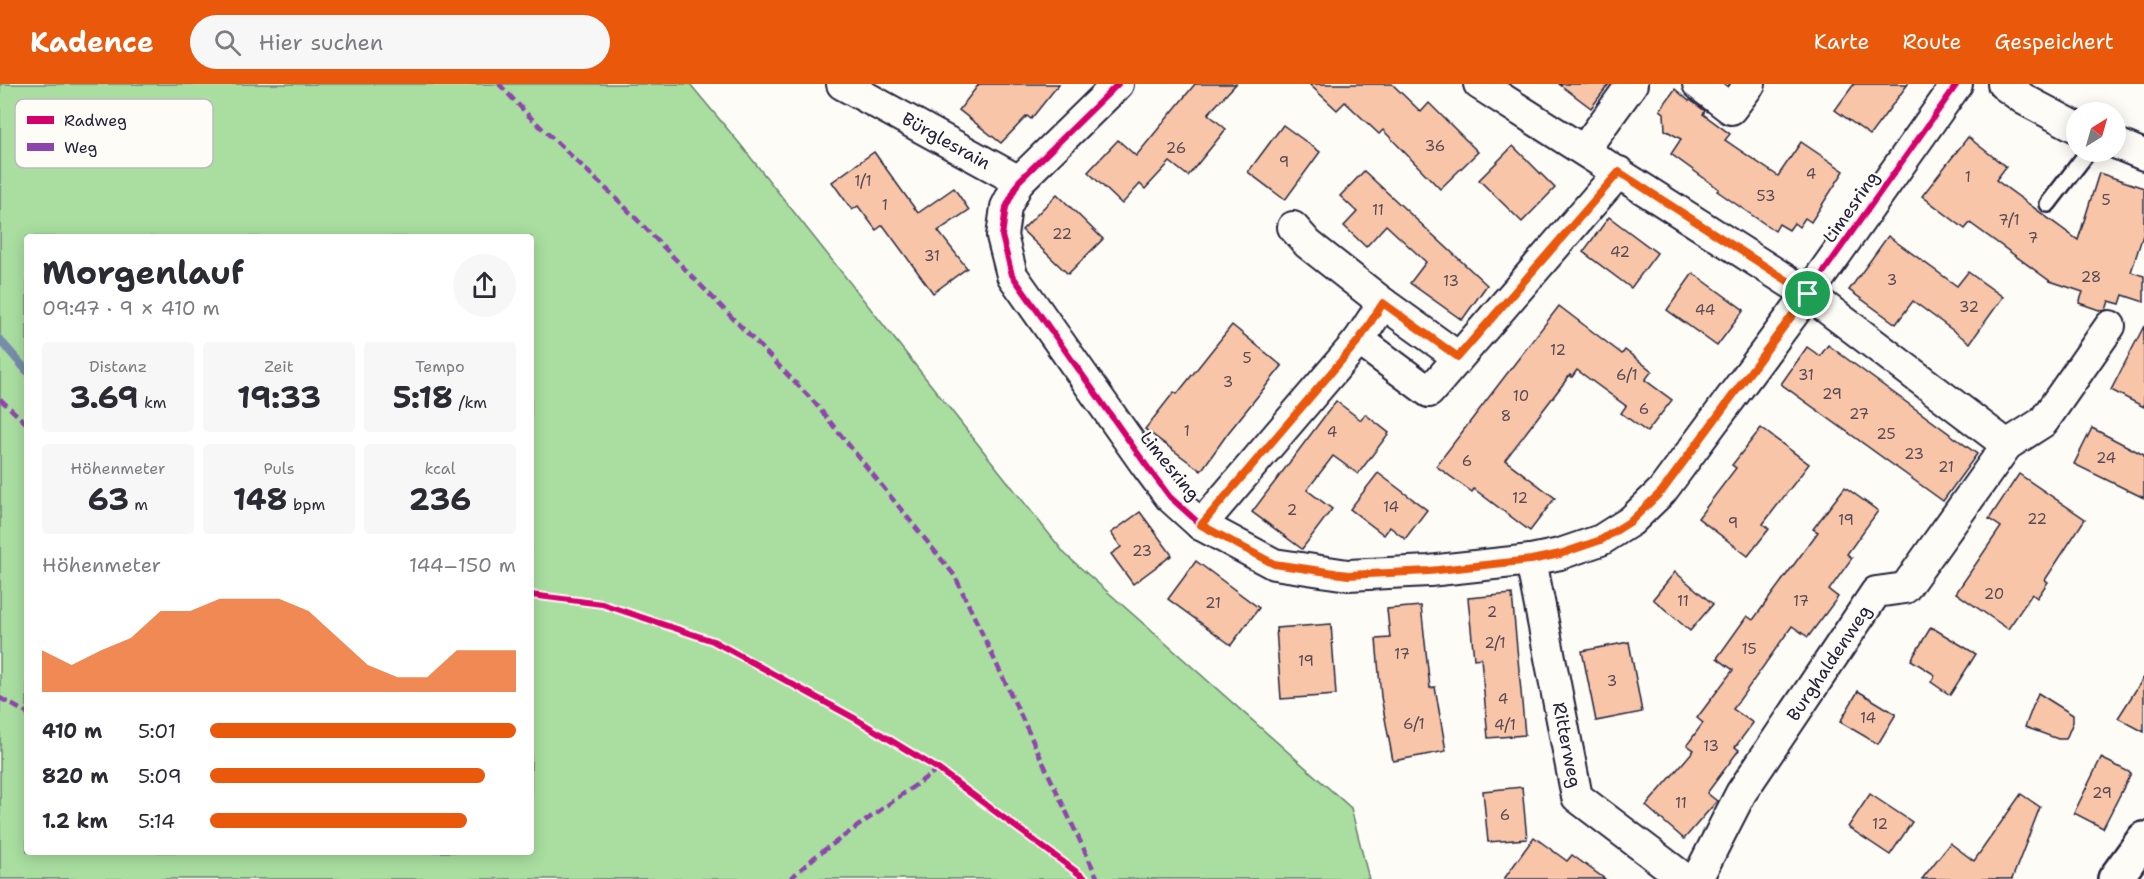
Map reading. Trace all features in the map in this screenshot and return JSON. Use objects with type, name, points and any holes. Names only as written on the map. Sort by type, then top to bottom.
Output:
[{"type":"street","name":"Bürglesrain","points":[[842,84],[1020,181]]},
{"type":"street","name":"Limesring","points":[[1118,84],[1020,181],[1006,207],[1002,236],[1012,275],[1170,497],[1201,525],[1274,564],[1348,575],[1429,571],[1531,560],[1560,554],[1601,540],[1631,521],[1662,491],[1808,294],[1957,84]]},
{"type":"street","points":[[1479,84],[1808,294],[2007,446]]},
{"type":"street","points":[[1584,150],[1632,84]]},
{"type":"street","points":[[1698,84],[1731,109],[1750,84]]},
{"type":"street","points":[[2002,84],[2025,100],[2066,122]]},
{"type":"street","points":[[2126,148],[2144,155]]},
{"type":"street","points":[[1359,340],[1428,392],[1619,172]]},
{"type":"street","points":[[1293,227],[1308,244],[1383,303],[1458,357]]},
{"type":"street","points":[[1201,525],[1359,340],[1383,303]]},
{"type":"street","name":"Burghaldenweg","points":[[1697,879],[1741,794],[1876,592],[1905,588],[2007,446],[2043,422],[2110,326]]},
{"type":"street","name":"Ritterweg","points":[[1531,560],[1577,797],[1685,879]]},
{"type":"lane","points":[[2048,204],[2080,162]]},
{"type":"green space","points":[[0,84],[690,84],[1065,554],[1351,808],[1369,879],[0,879]]},
{"type":"building","points":[[979,84],[1059,84],[1031,119],[1027,116],[1001,143],[959,110]]},
{"type":"building","points":[[1195,84],[1236,84],[1208,114],[1226,129],[1188,176],[1170,162],[1145,189],[1140,184],[1122,204],[1088,172],[1118,140],[1136,156]]},
{"type":"building","points":[[1309,84],[1392,84],[1421,112],[1429,103],[1478,152],[1440,189],[1383,130],[1379,134],[1345,102],[1337,110]]},
{"type":"building","points":[[1559,84],[1609,84],[1591,108]]},
{"type":"building","points":[[1854,84],[1908,84],[1870,135],[1835,110]]},
{"type":"building","points":[[1675,89],[1705,111],[1703,114],[1730,134],[1725,140],[1778,176],[1801,142],[1844,171],[1811,222],[1805,218],[1799,227],[1794,223],[1789,230],[1779,224],[1775,231],[1717,191],[1719,189],[1671,154],[1681,139],[1665,130],[1664,113],[1660,110]]},
{"type":"building","points":[[1283,125],[1320,152],[1285,200],[1248,172]]},
{"type":"building","points":[[1968,137],[2006,167],[1996,180],[2078,240],[2099,173],[2144,188],[2144,232],[2131,272],[2144,276],[2144,302],[2123,295],[2120,304],[2109,301],[2106,310],[2102,311],[2079,303],[2083,292],[2050,281],[1970,223],[1965,229],[1922,196]]},
{"type":"building","points":[[1513,146],[1555,188],[1522,222],[1479,180]]},
{"type":"building","points":[[874,152],[918,213],[954,188],[969,210],[938,231],[967,268],[933,293],[883,225],[876,230],[858,206],[852,210],[832,182]]},
{"type":"building","points":[[1364,171],[1487,285],[1462,320],[1410,283],[1426,262],[1386,225],[1366,247],[1344,226],[1357,212],[1340,196]]},
{"type":"building","points":[[1057,194],[1103,239],[1068,274],[1022,230]]},
{"type":"building","points":[[1609,217],[1657,253],[1631,288],[1583,252]]},
{"type":"building","points":[[1888,236],[1957,286],[1968,272],[2003,297],[1970,343],[1913,301],[1896,324],[1849,290]]},
{"type":"building","points":[[1693,273],[1744,310],[1717,346],[1667,310]]},
{"type":"building","points":[[1559,306],[1622,354],[1625,350],[1652,371],[1645,380],[1672,400],[1647,432],[1621,413],[1626,406],[1577,370],[1572,377],[1570,375],[1505,460],[1555,498],[1530,531],[1474,489],[1472,492],[1436,466]]},
{"type":"building","points":[[1232,325],[1282,366],[1228,433],[1201,471],[1145,429],[1174,392],[1177,394]]},
{"type":"building","points":[[2144,326],[2144,407],[2111,390]]},
{"type":"building","points":[[1828,345],[1977,454],[1943,501],[1781,384],[1807,347],[1820,356]]},
{"type":"building","points":[[1336,401],[1361,420],[1365,414],[1389,433],[1358,474],[1333,456],[1307,490],[1332,509],[1302,549],[1252,512]]},
{"type":"building","points":[[1761,428],[1809,464],[1763,524],[1769,529],[1748,556],[1698,518],[1736,468],[1732,465]]},
{"type":"building","points":[[2092,428],[2144,455],[2144,498],[2074,464]]},
{"type":"building","points":[[1378,473],[1427,510],[1405,539],[1390,527],[1384,535],[1350,509]]},
{"type":"building","points":[[2019,474],[2085,519],[2045,580],[2048,582],[2037,598],[2032,594],[2008,629],[1956,593],[2001,527],[1989,519]]},
{"type":"building","points":[[1845,487],[1878,511],[1847,554],[1852,558],[1829,590],[1838,597],[1808,637],[1792,626],[1733,709],[1753,723],[1735,747],[1739,750],[1707,793],[1717,801],[1684,839],[1646,806],[1694,750],[1687,745],[1703,723],[1697,718],[1733,670],[1717,658],[1747,616],[1753,620],[1818,532],[1813,529]]},
{"type":"building","points":[[1140,512],[1172,555],[1133,584],[1111,554],[1121,547],[1111,533]]},
{"type":"building","points":[[1196,561],[1259,608],[1231,645],[1168,599]]},
{"type":"building","points":[[1675,572],[1713,604],[1690,631],[1653,599]]},
{"type":"building","points":[[1512,594],[1525,735],[1488,738],[1481,658],[1474,659],[1468,598]]},
{"type":"building","points":[[1421,606],[1430,688],[1435,687],[1446,751],[1393,761],[1381,697],[1376,639],[1390,638],[1387,609]]},
{"type":"building","points":[[1331,624],[1336,695],[1281,699],[1276,628]]},
{"type":"building","points":[[1931,627],[1976,654],[1950,695],[1931,682],[1935,675],[1911,660]]},
{"type":"building","points":[[1629,642],[1642,712],[1596,721],[1582,651]]},
{"type":"building","points":[[2144,677],[2144,732],[2118,718]]},
{"type":"building","points":[[1858,691],[1896,714],[1878,744],[1840,722]]},
{"type":"building","points":[[2038,693],[2073,715],[2073,722],[2066,739],[2058,739],[2025,727]]},
{"type":"building","points":[[2101,758],[2131,773],[2103,828],[2074,813]]},
{"type":"building","points":[[1522,787],[1527,839],[1488,842],[1483,791]]},
{"type":"building","points":[[1870,794],[1912,822],[1890,855],[1848,827]]},
{"type":"building","points":[[2021,794],[2040,807],[2012,879],[1922,879],[1950,843],[1974,861]]},
{"type":"building","points":[[1534,837],[1567,861],[1572,855],[1605,879],[1504,879]]},
{"type":"waterway","points":[[0,340],[24,368]]},
{"type":"marked path","points":[[499,84],[528,115],[618,200],[814,402],[955,576],[1098,879]]},
{"type":"marked path","points":[[0,399],[24,421]]},
{"type":"marked path","points":[[0,698],[24,711]]},
{"type":"marked path","points":[[790,879],[816,856],[938,769]]},
{"type":"cycle path","points":[[1118,84],[1019,181],[1006,207],[1002,236],[1012,275],[1170,497],[1201,525],[1274,564],[1348,575],[1429,571],[1531,560],[1560,554],[1601,540],[1631,521],[1662,491],[1808,294],[1957,84]]},
{"type":"cycle path","points":[[534,595],[602,604],[713,641],[856,719],[938,769],[1086,879]]},
{"type":"route","points":[[1619,172],[1808,294],[1662,491],[1631,521],[1601,540],[1560,554],[1531,560],[1429,571],[1348,575],[1274,564],[1201,525],[1359,340],[1383,303],[1458,357],[1619,172]]}]
